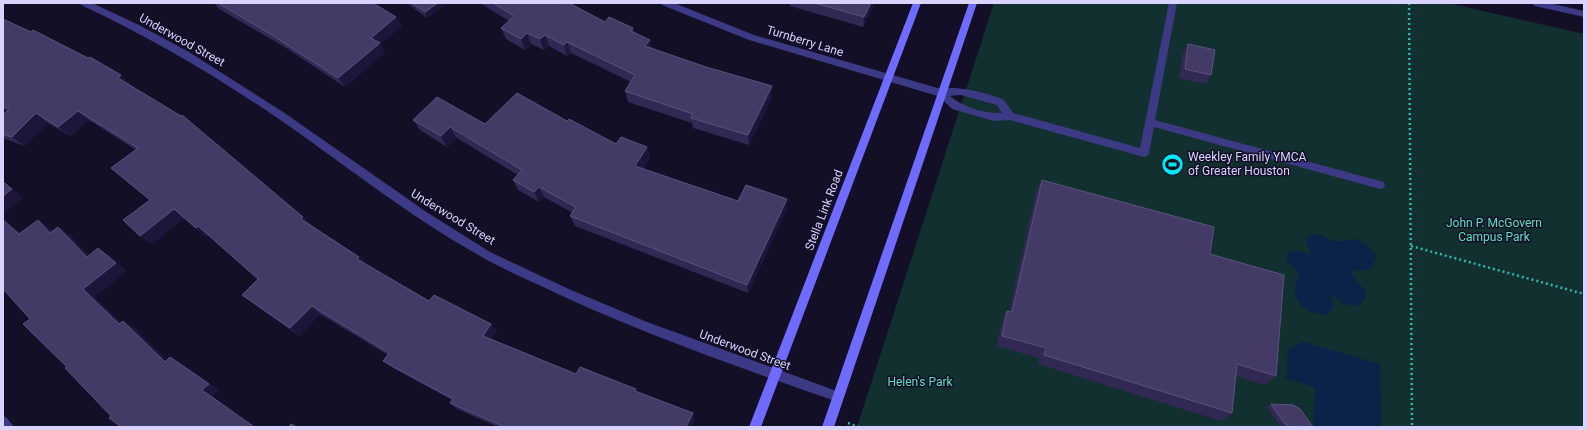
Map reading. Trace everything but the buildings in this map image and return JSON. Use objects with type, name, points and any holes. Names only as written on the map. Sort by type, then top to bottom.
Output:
[{"type":"main road","name":"Stella Link Road","points":[[755,427],[917,3]]},
{"type":"main road","points":[[828,427],[972,3]]},
{"type":"street","name":"Underwood Street","points":[[84,3],[171,47],[248,92],[393,196],[475,248],[569,295],[670,336],[838,397]]},
{"type":"street","name":"Turnberry Lane","points":[[665,3],[752,38],[941,93]]},
{"type":"street","points":[[941,93],[955,106],[961,108],[994,117],[1010,116],[1144,153],[1173,3]]},
{"type":"street","points":[[1535,3],[1584,14]]},
{"type":"street","points":[[941,93],[960,91],[1000,102],[1010,116]]},
{"type":"street","points":[[1150,122],[1380,185]]},
{"type":"street","points":[[3,422],[8,427]]},
{"type":"path","points":[[1409,3],[1412,427]]},
{"type":"path","points":[[1411,246],[1584,294]]},
{"type":"path","points":[[845,422],[859,427]]},
{"type":"green space","name":"Weekley Family YMCA of Greater Houston","points":[[994,3],[1448,3],[1584,34],[1584,427],[857,427]]},
{"type":"water","points":[[1313,234],[1321,235],[1336,242],[1357,239],[1369,246],[1377,256],[1372,268],[1363,271],[1354,270],[1352,274],[1365,291],[1366,297],[1359,306],[1343,304],[1337,298],[1333,297],[1331,298],[1334,308],[1326,315],[1310,311],[1298,301],[1295,290],[1299,275],[1286,259],[1289,252],[1297,250],[1310,255],[1306,239]]},
{"type":"water","points":[[1304,342],[1380,364],[1381,427],[1313,427],[1315,387],[1286,379],[1288,349]]},
{"type":"place","name":"Weekley Family YMCA of Greater Houston","points":[[1173,164]]},
{"type":"park label","name":"John P. McGovern Campus Park","points":[[1494,230]]},
{"type":"park label","name":"Helen's Park","points":[[920,382]]}]
